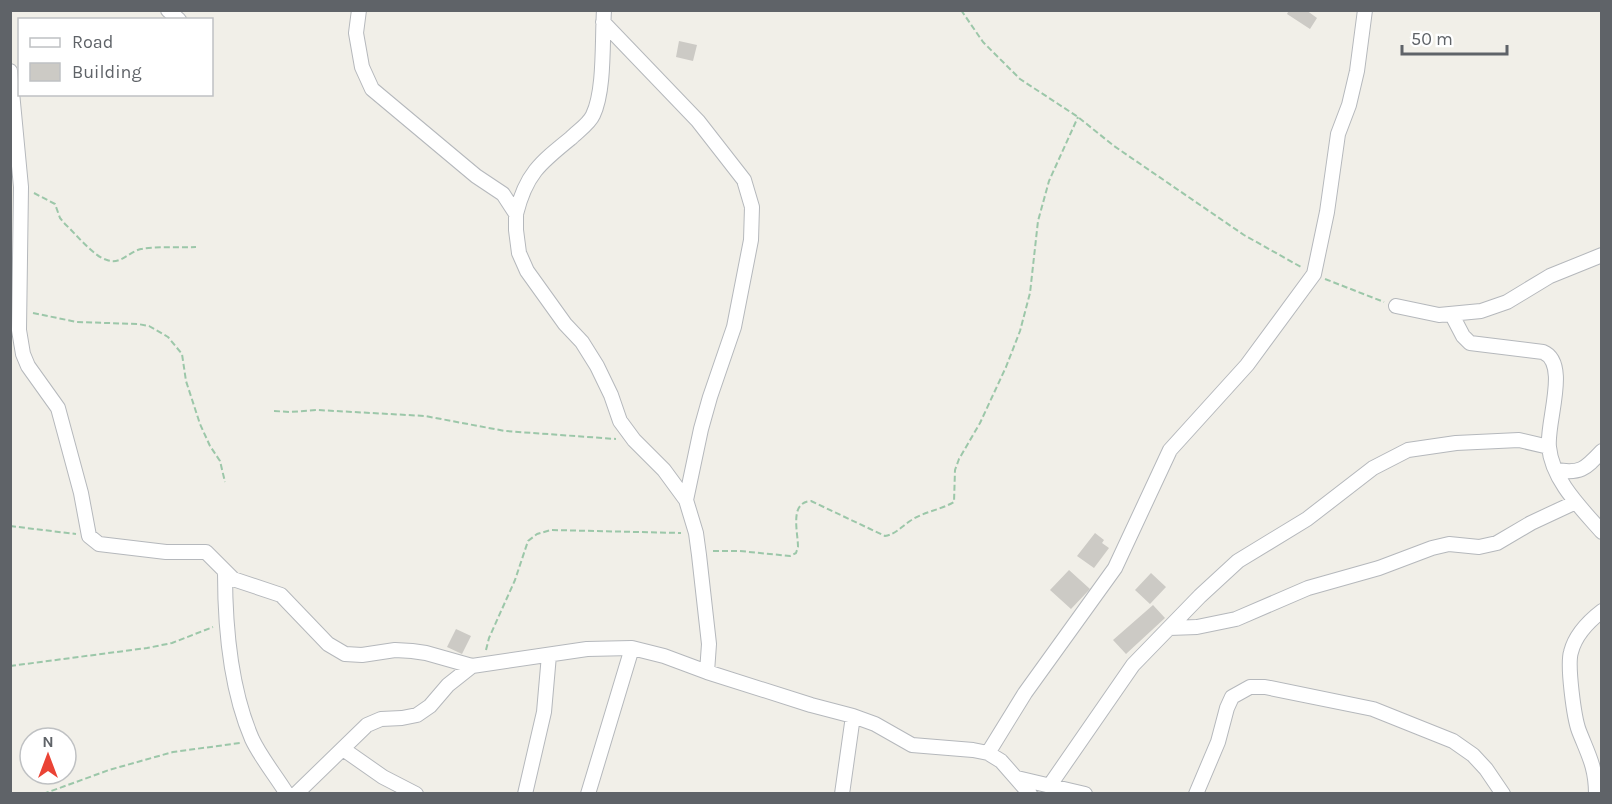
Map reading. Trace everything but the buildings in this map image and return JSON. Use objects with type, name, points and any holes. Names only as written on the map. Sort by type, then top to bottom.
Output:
[{"type":"street","points":[[359,10],[356,33],[362,67],[372,89],[476,176],[503,194],[516,214]]},
{"type":"street","points":[[987,753],[1025,693],[1115,568],[1170,450],[1246,365],[1314,274],[1327,212],[1338,134],[1349,105],[1357,71],[1365,10]]},
{"type":"street","points":[[603,16],[599,90],[592,118],[546,158],[529,177],[516,214],[519,253],[527,271],[565,324],[582,342],[597,366],[620,420],[634,440],[664,470],[686,500],[696,533],[699,555],[709,644],[707,672]]},
{"type":"street","points":[[603,16],[698,121],[744,180],[752,207],[751,240],[734,327],[701,429],[686,500]]},
{"type":"street","points":[[10,70],[14,91],[21,187],[20,330],[23,354],[28,366],[58,408],[81,493],[89,536],[99,544],[108,546],[166,552],[201,551],[210,555],[233,579],[281,595],[328,644],[345,654],[412,651],[479,666]]},
{"type":"street","points":[[1396,306],[1439,315],[1481,311],[1507,302],[1550,276],[1602,255]]},
{"type":"street","points":[[1452,315],[1463,336],[1470,343],[1549,354],[1556,365],[1549,447],[1556,470],[1576,502],[1602,532]]},
{"type":"street","points":[[1050,785],[1133,665],[1169,628],[1238,561],[1307,519],[1373,468],[1393,456],[1417,448],[1500,440],[1519,440],[1549,447]]},
{"type":"street","points":[[1556,470],[1579,471],[1602,451]]},
{"type":"street","points":[[1169,628],[1197,627],[1236,619],[1308,588],[1379,568],[1432,548],[1449,544],[1479,547],[1497,543],[1531,523],[1576,502]]},
{"type":"street","points":[[225,573],[225,622],[241,709],[253,742],[287,794]]},
{"type":"street","points":[[1596,794],[1596,772],[1578,729],[1570,663],[1571,651],[1583,629],[1602,611]]},
{"type":"street","points":[[588,794],[632,648]]},
{"type":"street","points":[[296,794],[374,721],[410,717],[430,706],[448,685],[479,666],[588,649],[632,648],[853,716],[875,724],[912,745],[987,753],[1001,761],[1030,794]]},
{"type":"street","points":[[525,794],[544,712],[549,655]]},
{"type":"street","points":[[1196,794],[1218,742],[1232,697],[1250,687],[1265,687],[1373,709],[1415,724],[1453,741],[1473,755],[1503,794]]},
{"type":"street","points":[[842,794],[853,716]]},
{"type":"street","points":[[343,749],[383,777],[416,794]]},
{"type":"street","points":[[1017,778],[1085,794]]},
{"type":"path","points":[[961,10],[983,42],[1020,80],[1078,117],[1114,146],[1244,235],[1314,274],[1396,306]]},
{"type":"path","points":[[699,555],[729,551],[790,556],[796,553],[798,547],[796,510],[806,501],[811,501],[885,536],[892,535],[911,520],[954,502],[955,470],[959,459],[980,423],[1020,331],[1030,293],[1038,221],[1049,181],[1078,117]]},
{"type":"path","points":[[21,187],[55,204],[65,224],[108,261],[125,258],[141,249],[196,247]]},
{"type":"path","points":[[20,309],[77,322],[121,322],[149,326],[168,338],[182,354],[186,381],[200,423],[210,446],[220,461],[225,482]]},
{"type":"path","points":[[274,411],[316,410],[426,416],[505,431],[634,440]]},
{"type":"path","points":[[10,526],[89,536]]},
{"type":"path","points":[[479,666],[489,638],[508,599],[528,541],[537,534],[551,530],[696,533]]},
{"type":"path","points":[[10,666],[172,643],[225,622]]},
{"type":"path","points":[[43,794],[109,770],[173,752],[253,742]]}]
